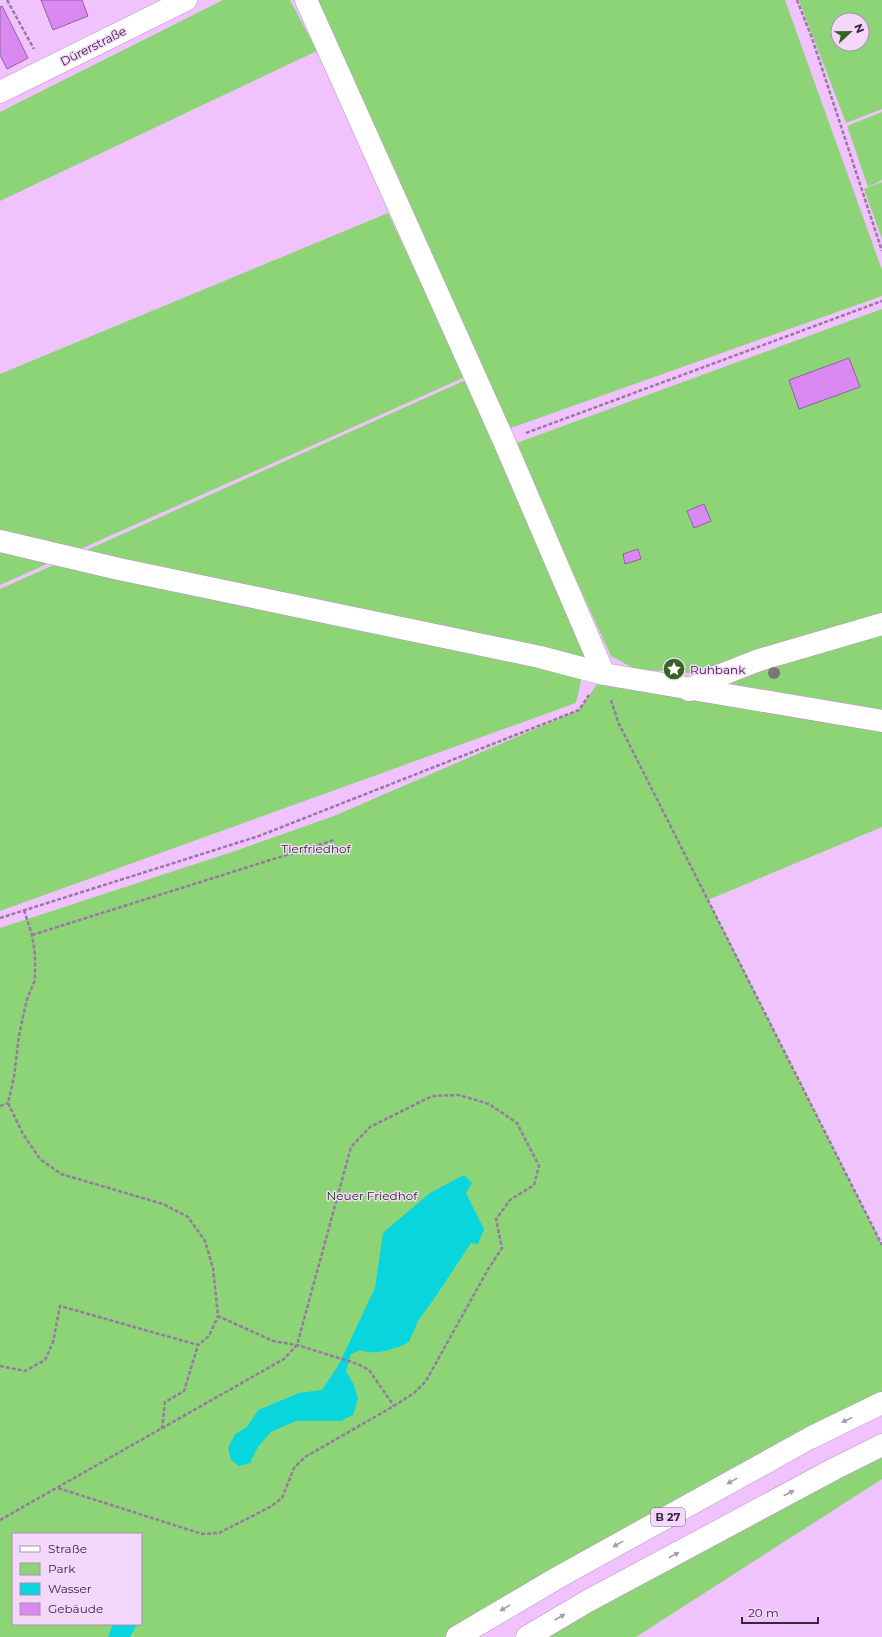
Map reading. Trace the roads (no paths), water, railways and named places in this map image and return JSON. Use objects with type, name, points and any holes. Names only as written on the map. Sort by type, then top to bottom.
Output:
[{"type":"main road","name":"Dürerstraße","points":[[0,92],[186,0]]},
{"type":"main road","points":[[306,0],[504,441],[604,674]]},
{"type":"main road","points":[[0,541],[119,569],[540,657],[604,674],[689,690],[778,703],[882,721]]},
{"type":"main road","points":[[689,690],[718,676],[759,660],[882,624]]},
{"type":"main road","name":"B 27","points":[[457,1637],[557,1578],[810,1438],[882,1403]]},
{"type":"main road","points":[[527,1637],[586,1602],[813,1480],[882,1445]]},
{"type":"water","points":[[464,1175],[472,1183],[466,1193],[484,1229],[478,1244],[471,1243],[418,1321],[409,1342],[385,1351],[366,1352],[360,1350],[351,1354],[346,1371],[354,1385],[358,1399],[353,1415],[341,1421],[296,1421],[271,1432],[258,1447],[250,1463],[239,1466],[231,1460],[228,1448],[235,1434],[247,1427],[258,1410],[299,1393],[322,1390],[338,1366],[375,1288],[383,1233],[430,1193]]},
{"type":"water","points":[[113,1625],[136,1625],[130,1637],[108,1637]]},
{"type":"place","name":"Ruhbank","points":[[674,669]]},
{"type":"park label","name":"Tierfriedhof","points":[[316,848]]},
{"type":"park label","name":"Neuer Friedhof","points":[[372,1195]]}]
